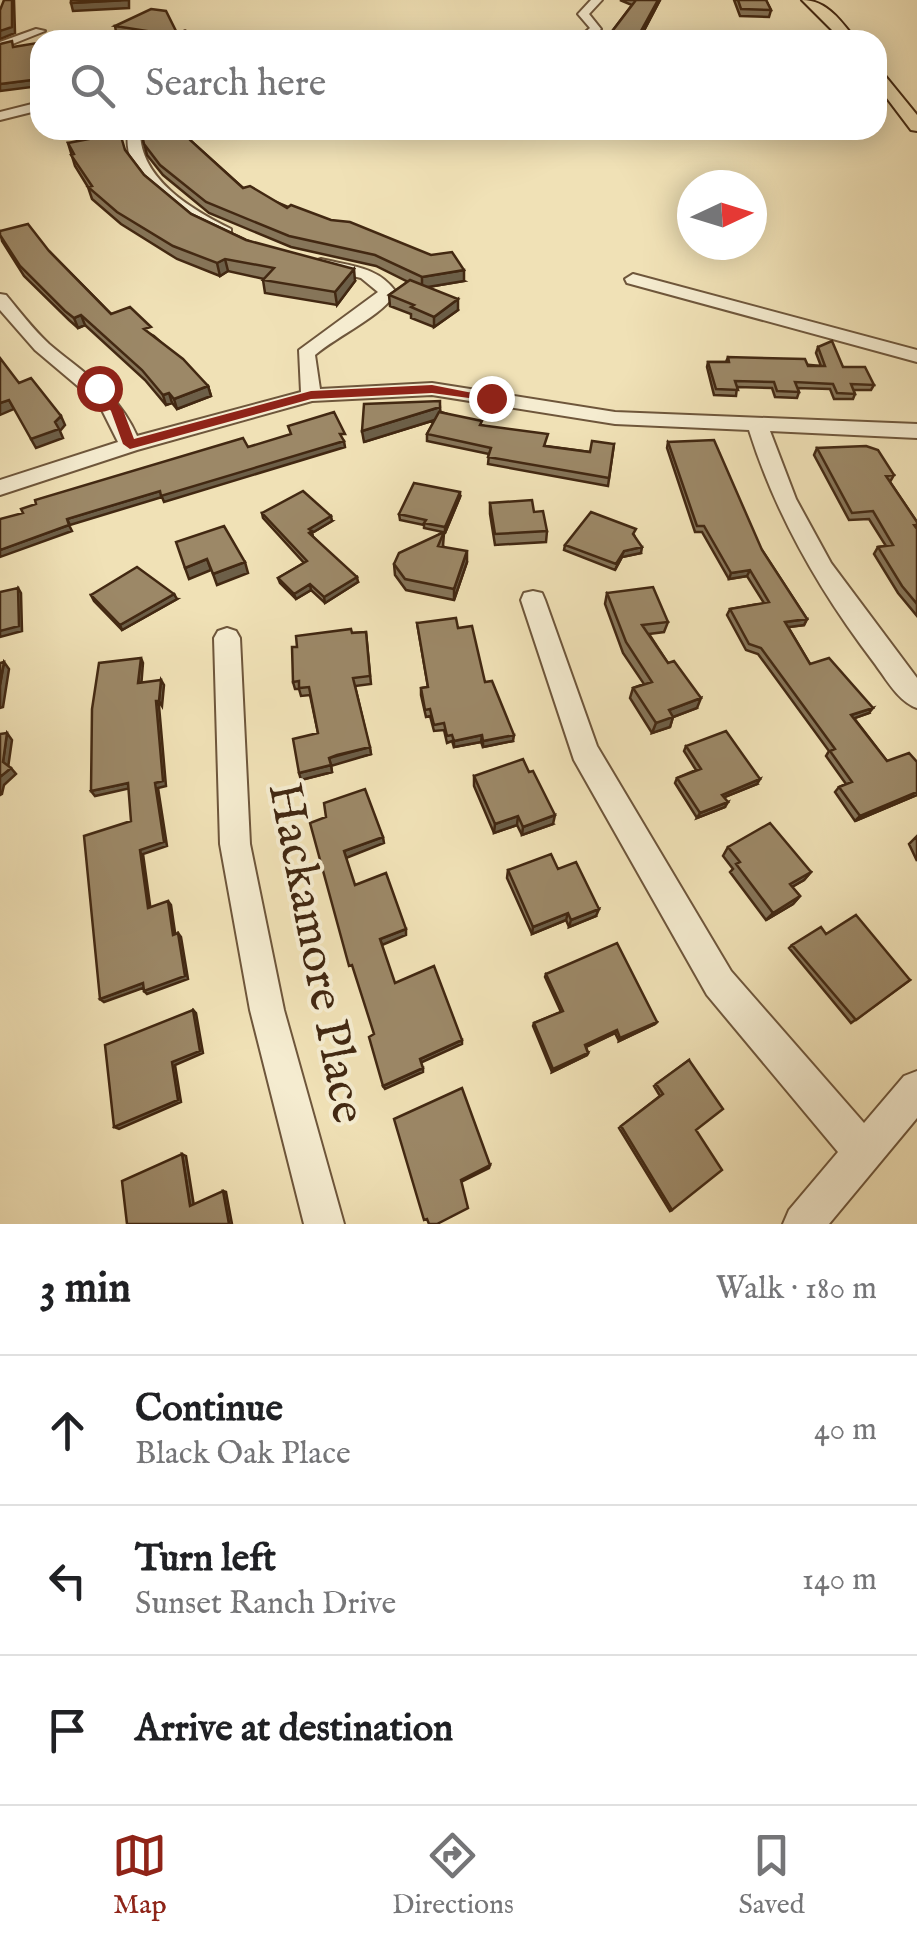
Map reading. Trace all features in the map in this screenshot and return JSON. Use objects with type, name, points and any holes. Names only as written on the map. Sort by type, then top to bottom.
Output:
[{"type":"main road","points":[[808,0],[841,30]]},
{"type":"main road","points":[[887,88],[917,126]]},
{"type":"street","points":[[595,30],[584,14],[597,0]]},
{"type":"street","points":[[0,46],[30,35]]},
{"type":"street","points":[[0,116],[30,108]]},
{"type":"street","points":[[134,140],[135,156],[154,182],[214,227],[243,239]]},
{"type":"street","points":[[301,259],[372,276],[387,292],[383,300],[328,334],[306,354],[311,395]]},
{"type":"street","points":[[633,279],[917,356]]},
{"type":"street","points":[[0,299],[44,350],[99,388],[117,410],[130,444]]},
{"type":"street","points":[[0,488],[130,444],[311,395],[432,389],[600,416],[917,431]]},
{"type":"street","points":[[758,424],[785,500],[858,628],[917,698]]},
{"type":"street","points":[[534,600],[584,751],[718,983],[828,1107],[862,1152]]},
{"type":"street","name":"Hackamore Place","points":[[226,638],[235,844],[266,1010],[324,1224]]},
{"type":"street","points":[[803,1224],[917,1089]]},
{"type":"building","points":[[4,0],[12,0],[12,27],[0,31],[0,10]]},
{"type":"building","points":[[71,0],[121,0],[71,3]]},
{"type":"building","points":[[636,0],[658,0],[642,30],[613,30]]},
{"type":"building","points":[[738,0],[766,0],[771,10],[741,9]]},
{"type":"building","points":[[151,9],[166,11],[176,30],[140,30],[115,26]]},
{"type":"building","points":[[12,41],[13,47],[30,44],[30,80],[0,84],[0,44]]},
{"type":"building","points":[[122,140],[144,175],[191,214],[246,240],[354,269],[335,292],[263,280],[274,268],[225,259],[217,263],[173,246],[117,212],[88,187],[92,186],[71,155],[74,154],[68,143]]},
{"type":"building","points":[[143,140],[190,140],[243,188],[250,186],[287,208],[291,205],[331,220],[350,222],[431,255],[452,252],[464,270],[422,277],[375,255],[289,236],[206,202],[160,165]]},
{"type":"building","points":[[28,224],[111,314],[130,307],[151,327],[144,329],[183,359],[208,386],[174,399],[169,393],[163,395],[142,370],[81,315],[74,318],[65,311],[20,266],[0,235],[0,231]]},
{"type":"building","points":[[410,280],[458,299],[434,317],[389,295]]},
{"type":"building","points":[[832,341],[843,367],[865,367],[874,385],[851,384],[855,394],[837,393],[833,384],[795,382],[799,392],[777,391],[774,382],[735,381],[738,390],[716,389],[708,362],[729,362],[728,357],[805,359],[808,366],[825,366],[818,347]]},
{"type":"building","points":[[0,358],[19,383],[31,378],[61,416],[55,422],[59,429],[31,439],[9,400],[0,403]]},
{"type":"building","points":[[440,401],[440,407],[362,431],[364,404]]},
{"type":"building","points":[[334,412],[345,434],[340,434],[344,441],[161,496],[160,491],[67,519],[69,525],[0,550],[0,519],[23,513],[21,509],[36,504],[35,500],[243,438],[248,447],[291,434],[288,426]]},
{"type":"building","points":[[439,412],[482,421],[480,425],[548,434],[544,446],[590,452],[592,441],[614,444],[609,478],[488,457],[491,448],[427,434]]},
{"type":"building","points":[[714,440],[762,550],[807,619],[785,622],[810,664],[829,658],[873,708],[851,715],[887,761],[909,753],[917,762],[917,792],[860,816],[839,787],[852,782],[830,751],[835,749],[761,648],[749,644],[730,609],[769,602],[750,570],[731,573],[704,526],[697,526],[668,442]]},
{"type":"building","points":[[866,446],[878,450],[894,475],[886,476],[917,522],[917,604],[878,547],[893,545],[873,511],[852,513],[817,448]]},
{"type":"building","points":[[414,483],[460,492],[445,527],[399,514]]},
{"type":"building","points":[[303,491],[331,516],[309,529],[309,533],[357,577],[324,597],[310,584],[294,594],[278,578],[307,561],[262,513]]},
{"type":"building","points":[[532,500],[534,512],[543,511],[547,531],[495,534],[490,503]]},
{"type":"building","points":[[591,512],[636,529],[633,534],[642,547],[624,551],[616,564],[565,545]]},
{"type":"building","points":[[224,526],[245,562],[213,574],[207,559],[185,568],[176,542]]},
{"type":"building","points":[[444,532],[438,546],[467,551],[454,589],[405,579],[394,564],[399,553]]},
{"type":"building","points":[[137,567],[174,594],[120,625],[91,595]]},
{"type":"building","points":[[653,587],[668,622],[642,625],[668,663],[674,661],[701,698],[669,710],[673,717],[656,723],[633,688],[652,682],[626,642],[607,593]]},
{"type":"building","points":[[18,588],[19,626],[0,631],[0,592]]},
{"type":"building","points":[[456,618],[458,628],[472,626],[485,682],[492,681],[514,735],[483,741],[482,735],[454,741],[452,735],[447,736],[444,723],[434,725],[430,709],[425,710],[421,688],[428,687],[417,623]]},
{"type":"building","points":[[351,629],[352,633],[366,632],[370,676],[353,678],[370,747],[337,755],[329,758],[331,765],[299,773],[293,739],[318,733],[309,687],[299,688],[299,681],[293,682],[292,647],[297,647],[296,636]]},
{"type":"building","points":[[141,658],[138,683],[161,680],[156,701],[163,781],[155,783],[164,842],[140,850],[148,908],[168,901],[185,976],[144,991],[143,983],[100,999],[84,836],[131,821],[128,783],[91,791],[92,709],[99,663]]},
{"type":"building","points":[[726,731],[760,779],[722,795],[728,802],[700,813],[677,778],[701,769],[686,746]]},
{"type":"building","points":[[7,733],[3,762],[11,768],[0,777],[0,734]]},
{"type":"building","points":[[523,759],[555,815],[523,827],[518,816],[495,824],[474,776]]},
{"type":"building","points":[[365,789],[383,837],[344,851],[355,885],[386,873],[406,929],[380,939],[395,983],[434,966],[462,1040],[420,1059],[423,1068],[383,1086],[369,1037],[374,1034],[352,965],[349,966],[310,823],[326,817],[324,803]]},
{"type":"building","points":[[770,823],[811,872],[790,884],[800,896],[773,913],[728,847]]},
{"type":"building","points":[[551,854],[558,869],[576,862],[599,909],[571,920],[568,913],[533,927],[508,870]]},
{"type":"building","points":[[856,915],[910,980],[856,1020],[792,945],[821,927],[826,934]]},
{"type":"building","points":[[617,943],[657,1022],[620,1038],[617,1030],[585,1045],[588,1053],[553,1069],[534,1023],[563,1011],[546,974]]},
{"type":"building","points":[[193,1010],[200,1051],[172,1062],[178,1100],[114,1127],[105,1045]]},
{"type":"building","points":[[689,1060],[723,1109],[696,1130],[722,1170],[672,1210],[621,1126],[663,1094],[656,1084]]},
{"type":"building","points":[[462,1088],[490,1165],[461,1180],[468,1208],[437,1224],[429,1224],[424,1220],[394,1119]]},
{"type":"building","points":[[182,1154],[190,1206],[223,1191],[229,1224],[127,1224],[122,1181]]},
{"type":"route","points":[[99,388],[117,410],[130,444],[311,395],[432,389],[491,398]]}]
